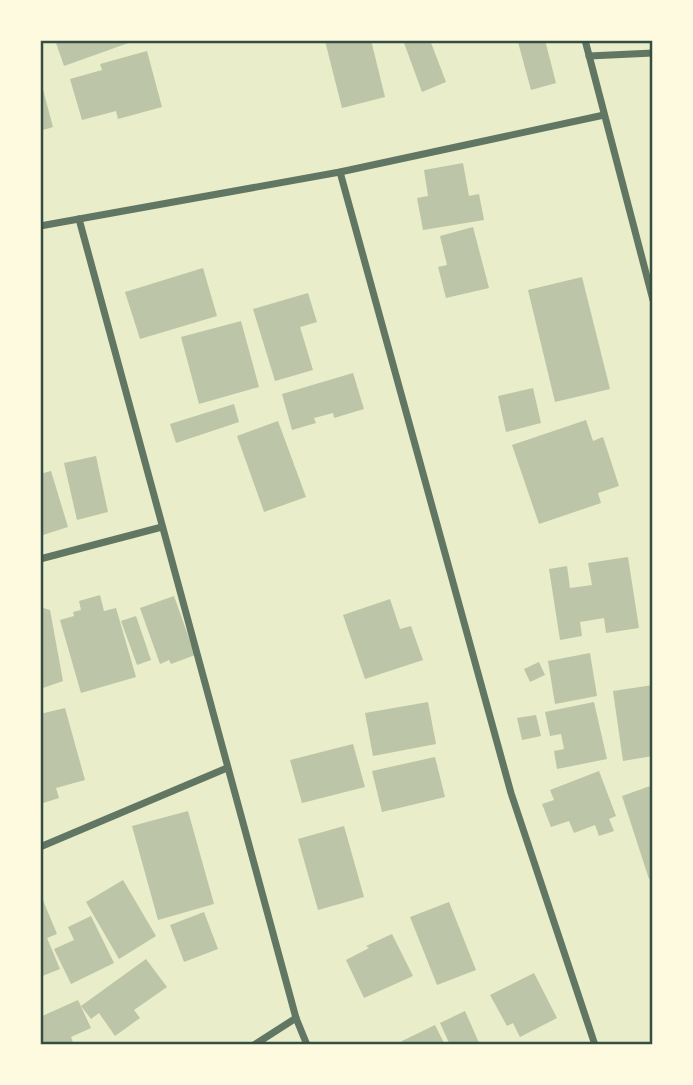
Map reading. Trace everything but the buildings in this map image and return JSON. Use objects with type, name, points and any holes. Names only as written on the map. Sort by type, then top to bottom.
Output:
[{"type":"street","points":[[585,40],[653,300]]},
{"type":"street","points":[[589,56],[653,53]]},
{"type":"street","points":[[40,226],[340,172],[604,115]]},
{"type":"street","points":[[340,172],[511,793],[595,1045]]},
{"type":"street","points":[[79,219],[296,1018],[307,1045]]},
{"type":"street","points":[[40,559],[162,527]]},
{"type":"street","points":[[40,847],[227,768]]},
{"type":"street","points":[[254,1045],[296,1018]]}]
